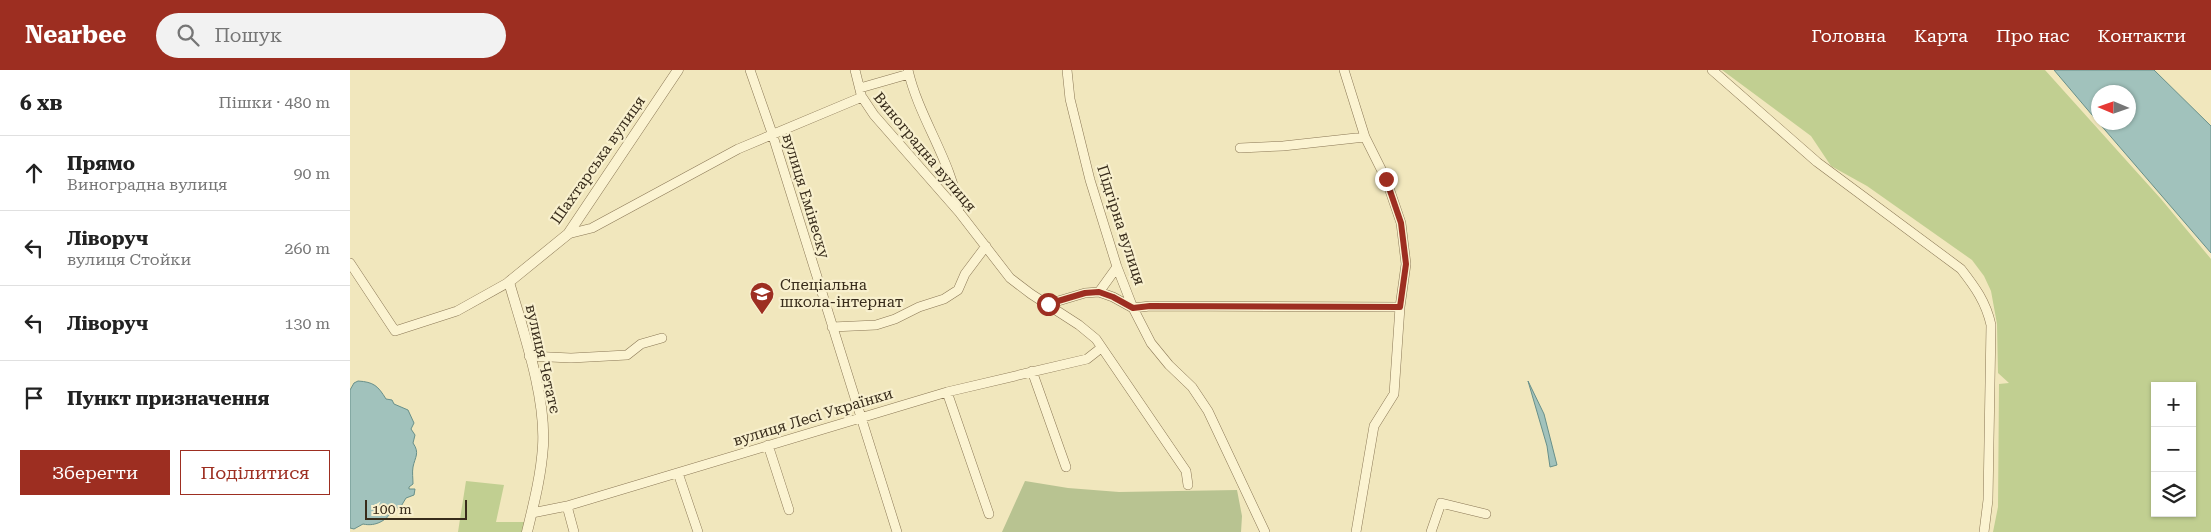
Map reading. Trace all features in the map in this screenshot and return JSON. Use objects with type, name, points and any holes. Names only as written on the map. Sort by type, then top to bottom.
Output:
[{"type":"street","name":"Шахтарська вулиця","points":[[350,262],[395,331],[458,311],[509,282],[568,234],[678,70]]},
{"type":"street","name":"вулиця Емінеску","points":[[750,70],[772,133],[897,532]]},
{"type":"street","points":[[855,70],[861,93],[908,72],[915,94],[956,191],[959,212]]},
{"type":"street","name":"Підгірна вулиця","points":[[1067,70],[1070,99],[1090,180],[1117,267],[1133,308],[1151,343],[1169,365],[1192,387],[1208,411],[1265,532]]},
{"type":"street","points":[[1344,70],[1365,137],[1386,179],[1401,223],[1406,264],[1400,307],[1394,394],[1374,426],[1356,532]]},
{"type":"street","points":[[1712,70],[1817,162],[1961,268],[1977,288],[1987,308],[1991,325],[1988,500],[1984,532]]},
{"type":"street","name":"Виноградна вулиця","points":[[568,234],[592,228],[738,149],[861,93],[874,115],[959,212],[1010,278],[1079,325],[1096,339],[1186,471],[1188,485]]},
{"type":"street","points":[[1240,148],[1283,146],[1365,137]]},
{"type":"street","points":[[832,328],[876,325],[895,320],[919,307],[944,300],[958,290],[965,274],[986,246]]},
{"type":"street","points":[[1099,292],[1117,267]]},
{"type":"street","name":"вулиця Четатє","points":[[509,282],[541,410],[543,444],[538,493],[527,532]]},
{"type":"street","points":[[1048,304],[1085,293],[1099,292],[1133,308],[1150,306],[1400,307]]},
{"type":"street","points":[[529,356],[571,358],[627,355],[641,344],[662,338]]},
{"type":"street","name":"вулиця Лесі Українки","points":[[532,513],[568,506],[947,392],[1032,370],[1087,359],[1102,348]]},
{"type":"street","points":[[1032,370],[1066,466]]},
{"type":"street","points":[[947,392],[989,514]]},
{"type":"street","points":[[768,445],[788,510]]},
{"type":"street","points":[[678,473],[698,532]]},
{"type":"street","points":[[1431,532],[1440,504],[1486,514]]},
{"type":"street","points":[[568,506],[574,532]]},
{"type":"green space","points":[[1722,70],[2045,70],[2091,121],[2091,130],[2099,130],[2161,199],[2211,259],[2211,532],[1993,532],[1998,507],[1999,384],[2009,383],[1998,373],[1997,324],[1991,291],[1984,276],[1972,260],[1867,186],[1831,166],[1811,136]]},
{"type":"green space","points":[[466,481],[504,485],[496,522],[530,522],[528,532],[458,532]]},
{"type":"green space","points":[[1025,481],[1068,488],[1119,492],[1237,490],[1242,516],[1241,532],[1002,532]]},
{"type":"water","points":[[2054,70],[2154,70],[2211,126],[2211,253],[2105,130],[2136,130],[2136,85],[2091,85],[2091,114]]},
{"type":"water","points":[[358,381],[368,382],[375,386],[386,399],[392,400],[394,404],[408,410],[414,423],[411,429],[415,435],[413,443],[417,452],[413,469],[413,484],[409,487],[409,489],[415,489],[414,495],[406,498],[400,508],[394,508],[381,522],[368,525],[363,524],[354,529],[350,528],[350,390],[354,383]]},
{"type":"water","points":[[1528,381],[1544,414],[1557,465],[1550,467],[1547,446]]},
{"type":"place","name":"Спеціальна школа-інтернат","points":[[762,315]]},
{"type":"route","points":[[1048,304],[1085,293],[1099,292],[1133,308],[1150,306],[1400,307],[1406,264],[1401,223],[1386,179]]}]
